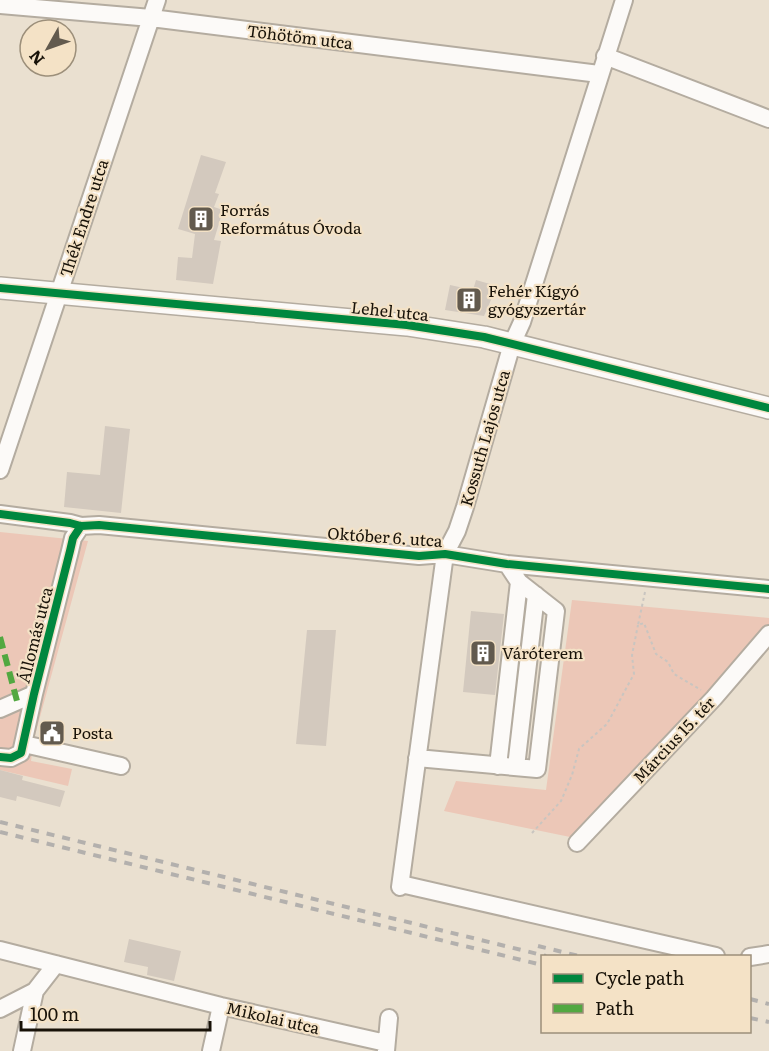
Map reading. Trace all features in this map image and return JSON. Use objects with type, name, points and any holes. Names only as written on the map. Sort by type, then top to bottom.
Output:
[{"type":"main road","name":"Lehel utca","points":[[0,288],[407,325],[472,335],[769,408]]},
{"type":"street","name":"Thék Endre utca","points":[[0,470],[157,0]]},
{"type":"street","name":"Kossuth Lajos utca","points":[[624,0],[522,322],[512,344],[465,507],[457,531],[445,554],[400,885],[707,955]]},
{"type":"street","name":"Töhötöm utca","points":[[0,5],[151,18],[599,74]]},
{"type":"street","points":[[605,56],[769,119]]},
{"type":"street","name":"Október 6. utca","points":[[0,514],[81,526],[89,524],[419,556],[445,554],[507,564],[769,589]]},
{"type":"street","name":"Állomás utca","points":[[22,749],[70,551],[81,526]]},
{"type":"street","points":[[417,758],[516,767],[536,595],[519,582],[507,564]]},
{"type":"street","points":[[498,766],[519,582]]},
{"type":"street","name":"Március 15. tér","points":[[577,843],[714,698],[769,634]]},
{"type":"street","points":[[0,709],[34,694]]},
{"type":"street","points":[[0,757],[11,758],[22,749],[120,766]]},
{"type":"street","name":"Mikolai utca","points":[[0,950],[386,1047]]},
{"type":"street","points":[[751,957],[769,954]]},
{"type":"street","points":[[0,1009],[35,991],[56,964]]},
{"type":"street","points":[[22,1051],[35,991]]},
{"type":"street","points":[[211,1051],[221,1006]]},
{"type":"street","points":[[386,1047],[389,1018]]},
{"type":"path","points":[[532,833],[561,801],[572,775],[579,749],[607,724],[634,674],[632,655],[648,578]]},
{"type":"path","points":[[638,625],[644,623],[656,654],[668,662],[674,674],[714,698]]},
{"type":"shaded area","points":[[0,532],[88,541],[34,739],[31,761],[72,769],[68,786],[0,770]]},
{"type":"shaded area","points":[[572,600],[769,618],[769,636],[575,838],[444,811],[456,781],[546,790]]},
{"type":"building","name":"Forrás Református Óvoda","points":[[201,155],[226,162],[215,193],[219,194],[214,207],[223,210],[214,240],[221,241],[213,284],[176,280],[178,257],[192,258],[195,234],[178,229]]},
{"type":"building","name":"Fehér Kígyó gyógyszertár","points":[[476,280],[497,286],[484,316],[445,310],[450,285],[473,290]]},
{"type":"building","points":[[105,426],[130,429],[121,513],[64,507],[67,472],[100,475]]},
{"type":"building","name":"Váróterem","points":[[471,611],[504,614],[495,695],[463,692]]},
{"type":"building","points":[[307,630],[336,630],[326,746],[296,744]]},
{"type":"building","points":[[0,770],[23,776],[22,780],[65,791],[60,807],[17,796],[16,801],[0,797]]},
{"type":"building","points":[[129,939],[181,951],[174,981],[147,975],[148,967],[124,962]]},
{"type":"railway","points":[[0,822],[542,955]]},
{"type":"railway","points":[[0,832],[541,965]]},
{"type":"railway","points":[[538,946],[575,955]]},
{"type":"railway","points":[[751,999],[769,1004]]},
{"type":"railway","points":[[751,1018],[769,1022]]},
{"type":"marked path","points":[[0,637],[17,701]]},
{"type":"cycle path","points":[[0,288],[407,325],[484,337],[769,408]]},
{"type":"cycle path","points":[[0,514],[81,526],[99,525],[419,556],[445,554],[507,564],[769,589]]},
{"type":"cycle path","points":[[0,757],[11,758],[21,753],[73,538],[81,526]]},
{"type":"place","name":"Forrás Református Óvoda","points":[[201,219]]},
{"type":"place","name":"Fehér Kígyó gyógyszertár","points":[[469,300]]},
{"type":"place","name":"Váróterem","points":[[483,653]]},
{"type":"place","name":"Posta","points":[[52,733]]}]
